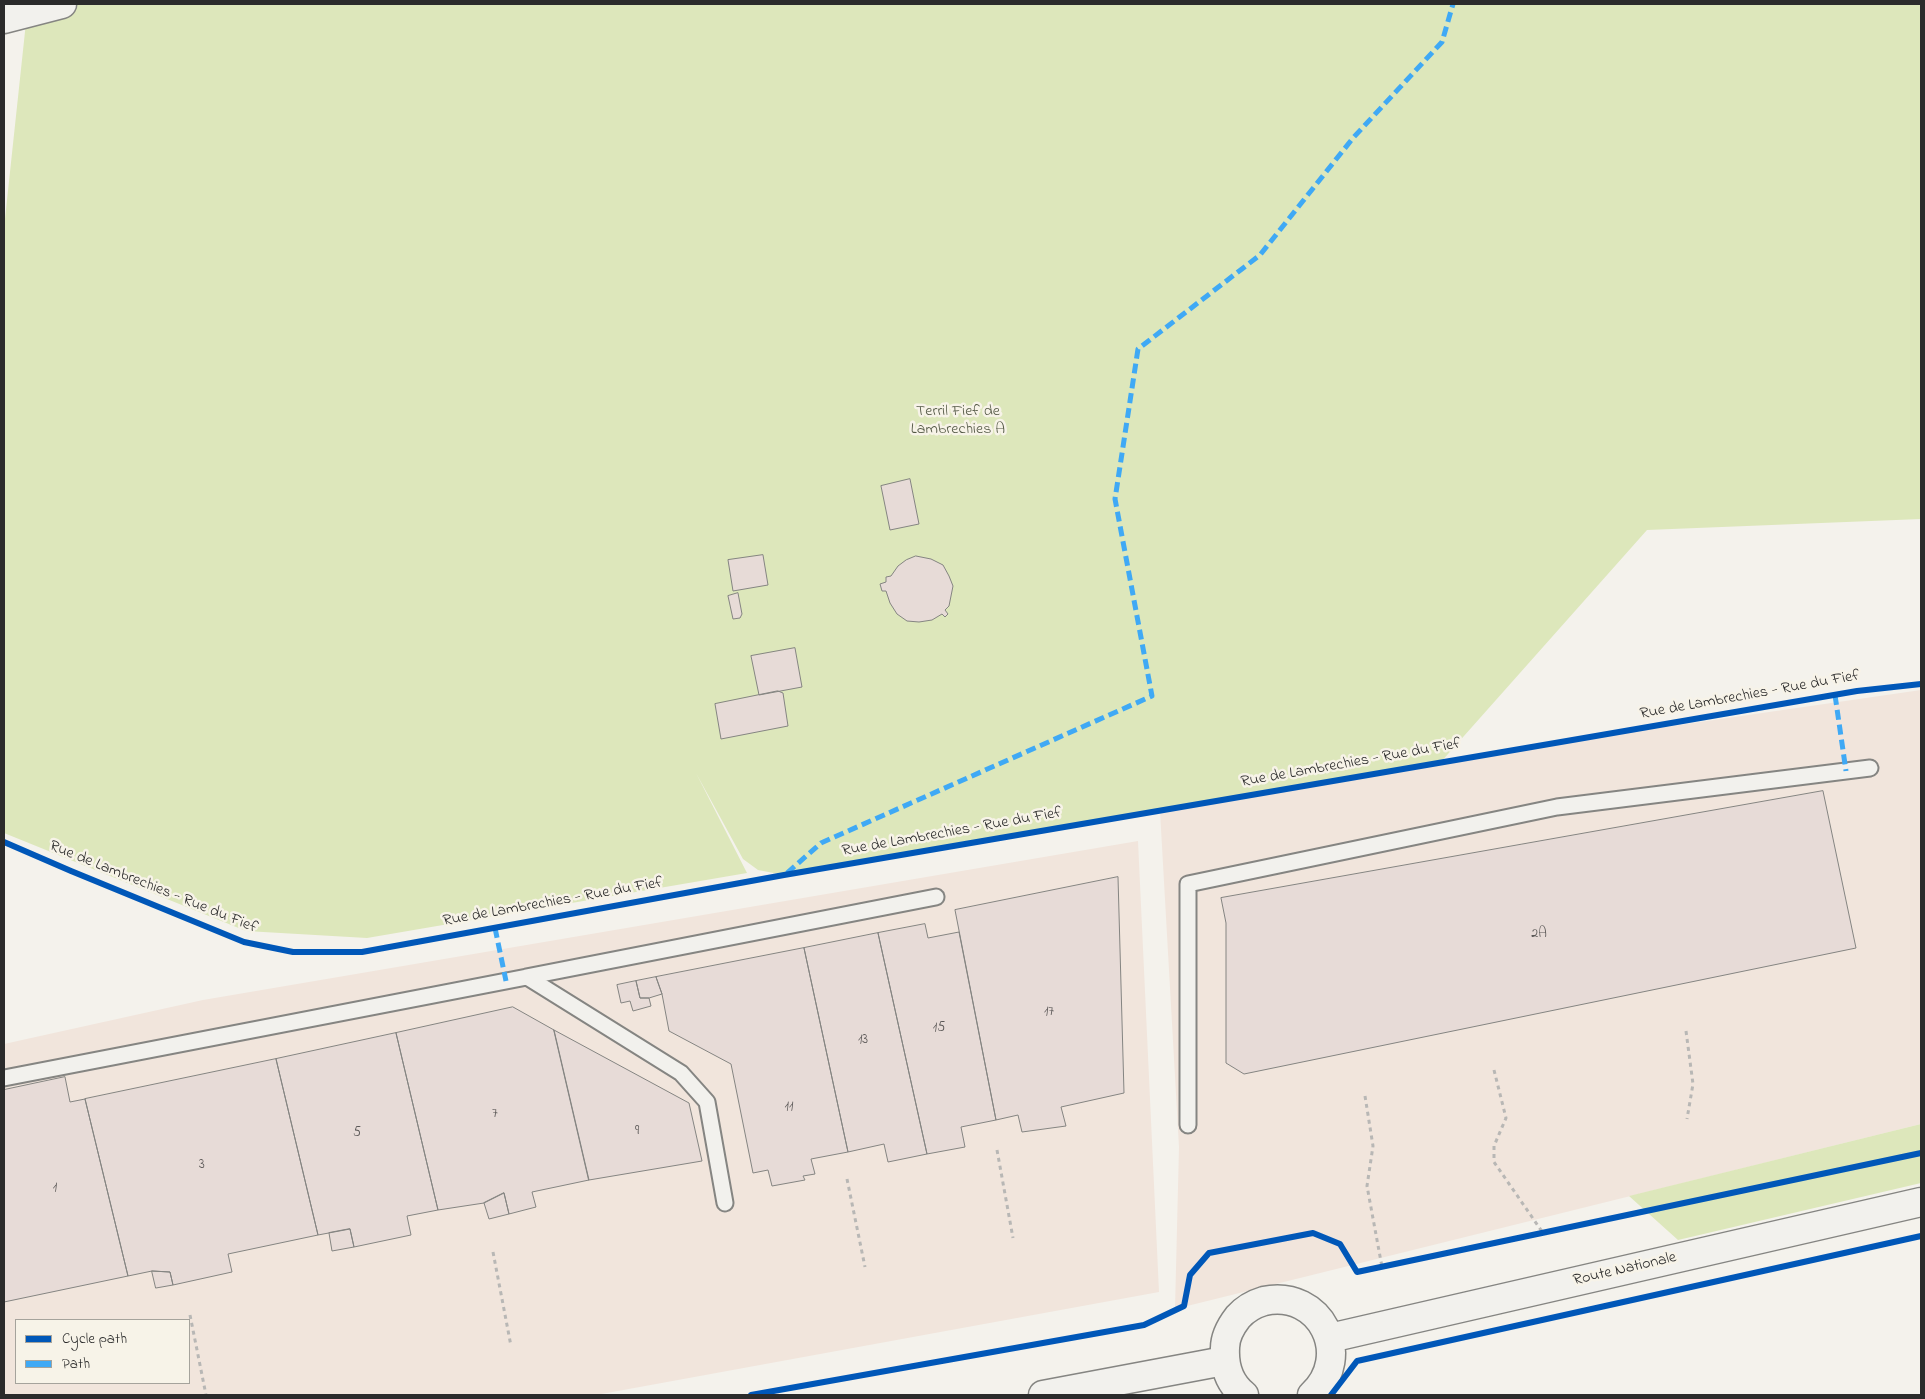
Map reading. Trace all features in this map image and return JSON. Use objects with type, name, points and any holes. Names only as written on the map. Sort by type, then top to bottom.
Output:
[{"type":"main road","points":[[4,19],[62,4]]},
{"type":"main road","name":"Route Nationale","points":[[1330,1338],[1921,1202]]},
{"type":"main road","points":[[1244,1395],[1238,1391],[1229,1377],[1224,1361],[1225,1343],[1231,1326],[1242,1312],[1258,1303],[1275,1299],[1293,1301],[1309,1309],[1322,1322],[1330,1338],[1332,1354],[1330,1369],[1324,1383],[1312,1395]]},
{"type":"main road","points":[[1043,1395],[1224,1361]]},
{"type":"lane","points":[[1188,1125],[1188,884],[1557,808],[1870,768]]},
{"type":"lane","points":[[4,1078],[936,897]]},
{"type":"lane","points":[[526,977],[681,1074],[707,1102],[724,1203]]},
{"type":"path","points":[[1686,1031],[1693,1084],[1687,1119]]},
{"type":"path","points":[[1494,1070],[1506,1118],[1494,1146],[1494,1162],[1543,1233]]},
{"type":"path","points":[[1366,1096],[1373,1146],[1367,1186],[1382,1267]]},
{"type":"path","points":[[997,1150],[1013,1238]]},
{"type":"path","points":[[847,1180],[865,1268]]},
{"type":"path","points":[[1534,1235],[1553,1231]]},
{"type":"path","points":[[492,1252],[511,1346]]},
{"type":"path","points":[[1374,1269],[1392,1265]]},
{"type":"path","points":[[190,1315],[206,1395]]},
{"type":"shaded area","points":[[1921,690],[1921,1124],[1175,1309],[1179,1147],[1160,811],[1555,743]]},
{"type":"shaded area","points":[[1138,841],[1159,1292],[596,1395],[4,1395],[4,1044],[203,1000]]},
{"type":"green space","name":"Terril Fief de Lambrechies A","points":[[58,4],[1921,4],[1921,519],[1647,530],[1440,763],[784,875],[758,870],[743,859],[696,773],[747,873],[367,938],[246,931],[4,833],[4,228],[27,13]]},
{"type":"green space","points":[[1921,1124],[1921,1183],[1678,1240],[1629,1196]]},
{"type":"building","points":[[910,479],[919,524],[890,530],[881,486]]},
{"type":"building","points":[[763,555],[768,585],[733,591],[728,560]]},
{"type":"building","points":[[916,556],[931,559],[943,565],[949,576],[953,586],[949,606],[945,610],[948,614],[945,617],[942,614],[932,620],[907,621],[897,614],[890,603],[886,591],[882,591],[880,584],[886,582],[886,577],[891,576],[898,566],[906,560]]},
{"type":"building","points":[[738,593],[742,614],[740,618],[733,619],[728,596]]},
{"type":"building","points":[[795,648],[802,687],[759,695],[751,656]]},
{"type":"building","points":[[778,691],[783,693],[788,726],[721,739],[715,704]]},
{"type":"building","points":[[1823,791],[1856,948],[1244,1074],[1226,1063],[1226,923],[1221,898]]},
{"type":"building","points":[[1118,877],[1124,1093],[1061,1107],[1066,1126],[1022,1132],[1018,1115],[996,1120],[955,910]]},
{"type":"building","points":[[925,924],[928,938],[959,932],[996,1120],[961,1127],[965,1147],[927,1154],[878,933]]},
{"type":"building","points":[[878,933],[927,1154],[888,1162],[884,1144],[848,1152],[804,948]]},
{"type":"building","points":[[804,948],[848,1152],[811,1159],[815,1174],[803,1176],[805,1180],[772,1186],[768,1170],[753,1173],[731,1064],[669,1031],[662,994],[656,977]]},
{"type":"building","points":[[656,977],[662,994],[649,998],[640,998],[636,981]]},
{"type":"building","points":[[636,981],[640,998],[649,998],[651,1006],[633,1011],[630,1001],[621,1003],[617,985]]},
{"type":"building","points":[[513,1007],[554,1030],[589,1180],[532,1192],[536,1207],[509,1214],[504,1193],[484,1203],[438,1210],[396,1033]]},
{"type":"building","points":[[554,1030],[689,1103],[702,1161],[589,1180]]},
{"type":"building","points":[[396,1033],[438,1210],[407,1216],[411,1235],[354,1247],[350,1229],[318,1235],[276,1059]]},
{"type":"building","points":[[276,1059],[318,1235],[228,1254],[232,1272],[173,1285],[170,1272],[152,1271],[128,1276],[85,1099]]},
{"type":"building","points":[[65,1077],[70,1102],[85,1099],[128,1276],[4,1302],[4,1090]]},
{"type":"building","points":[[504,1193],[509,1214],[489,1219],[484,1203]]},
{"type":"building","points":[[350,1229],[354,1247],[332,1251],[329,1233]]},
{"type":"building","points":[[152,1271],[170,1272],[173,1285],[156,1288]]},
{"type":"marked path","points":[[787,873],[821,843],[1152,696],[1115,499],[1138,349],[1260,255],[1353,138],[1442,42],[1453,4]]},
{"type":"marked path","points":[[1835,695],[1846,771]]},
{"type":"marked path","points":[[495,928],[506,981]]},
{"type":"cycle path","name":"Rue de Lambrechies - Rue du Fief","points":[[4,842],[244,942],[293,952],[362,952],[784,875],[1857,691],[1921,684]]},
{"type":"cycle path","points":[[751,1395],[1144,1325],[1184,1306],[1190,1275],[1209,1253],[1313,1233],[1340,1244],[1357,1272],[1921,1153]]},
{"type":"cycle path","points":[[1331,1395],[1357,1361],[1921,1236]]}]
